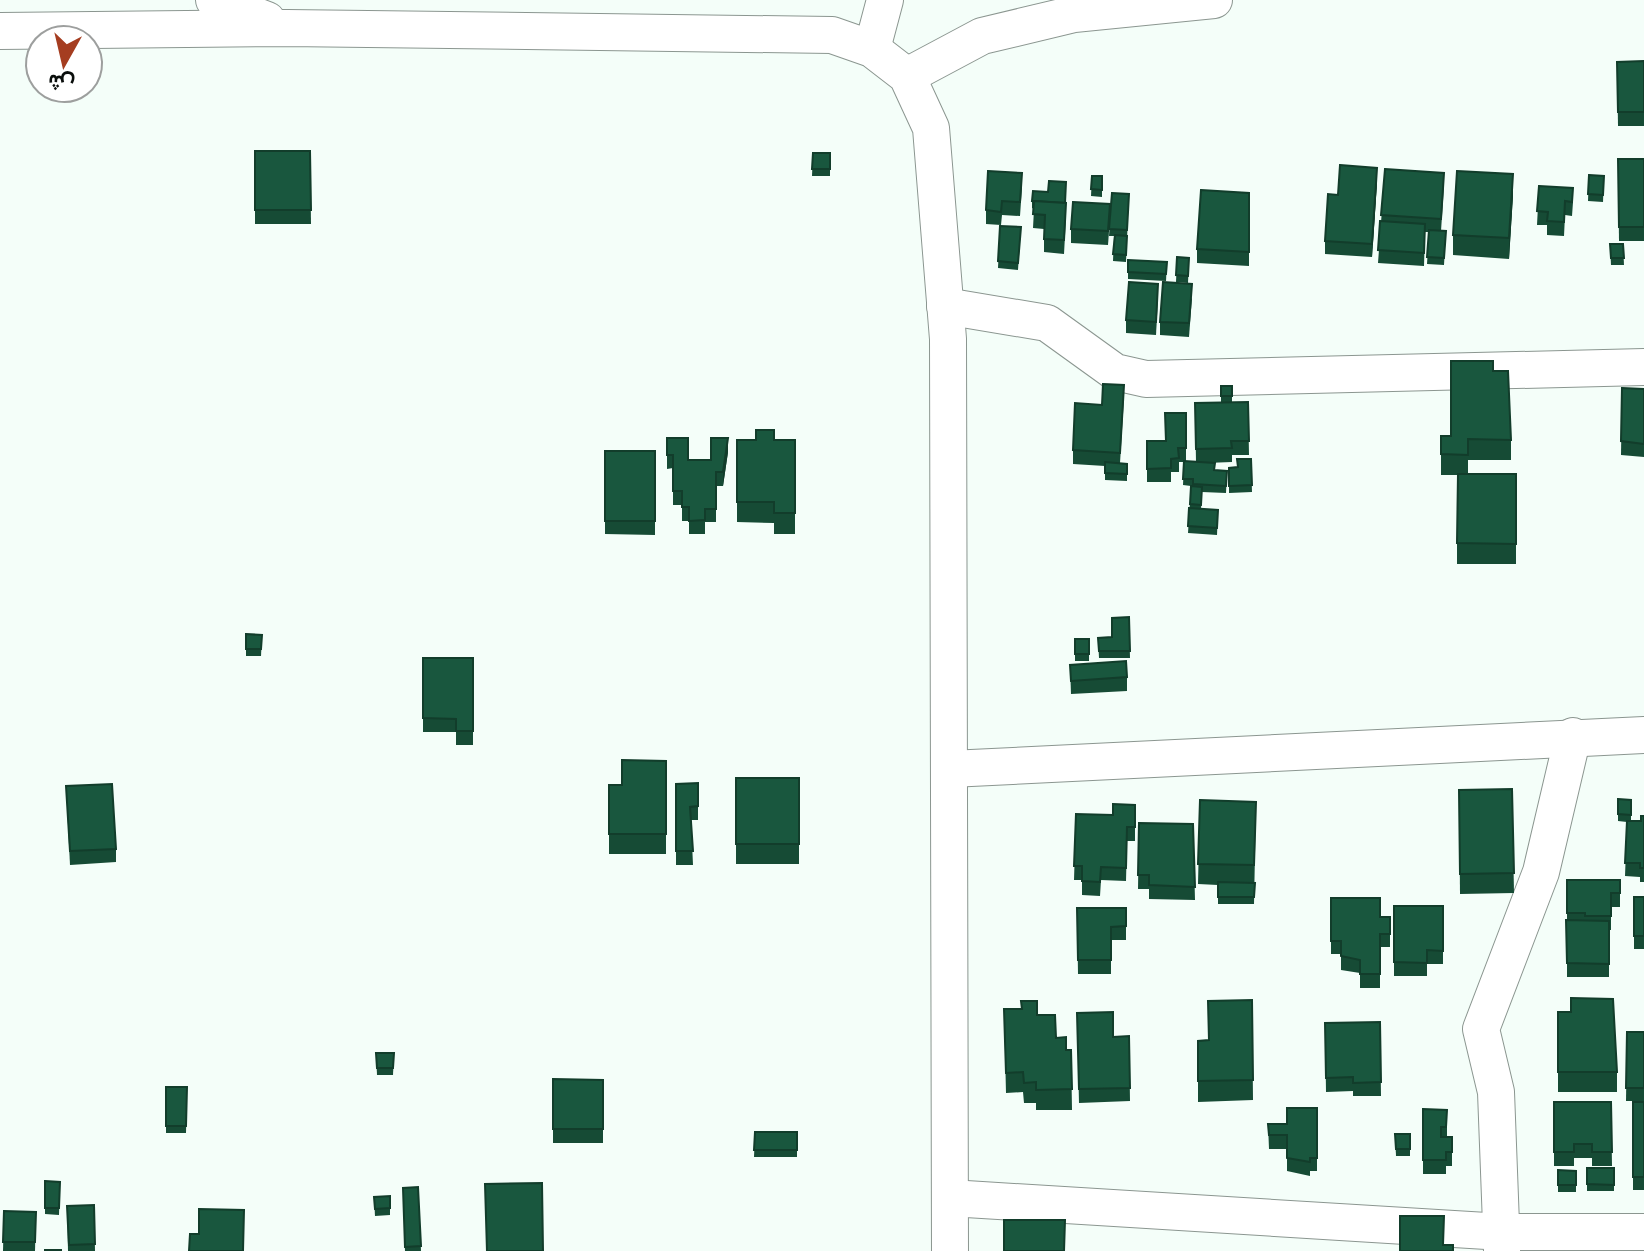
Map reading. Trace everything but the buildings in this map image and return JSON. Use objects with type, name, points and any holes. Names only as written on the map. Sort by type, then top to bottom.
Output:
[{"type":"street","points":[[214,0],[287,28]]},
{"type":"street","points":[[872,49],[885,0]]},
{"type":"street","points":[[907,76],[982,36],[1074,14],[1214,0]]},
{"type":"street","points":[[0,31],[287,28],[832,35],[872,49],[907,76],[931,128],[945,306],[950,769],[950,1251]]},
{"type":"street","points":[[945,306],[1047,323],[1115,372],[1146,379],[1644,367]]},
{"type":"street","points":[[950,769],[1573,736],[1644,735]]},
{"type":"street","points":[[1503,1242],[1496,1092],[1481,1029],[1541,872],[1573,736]]},
{"type":"street","points":[[950,1198],[1503,1242],[1644,1232]]}]
